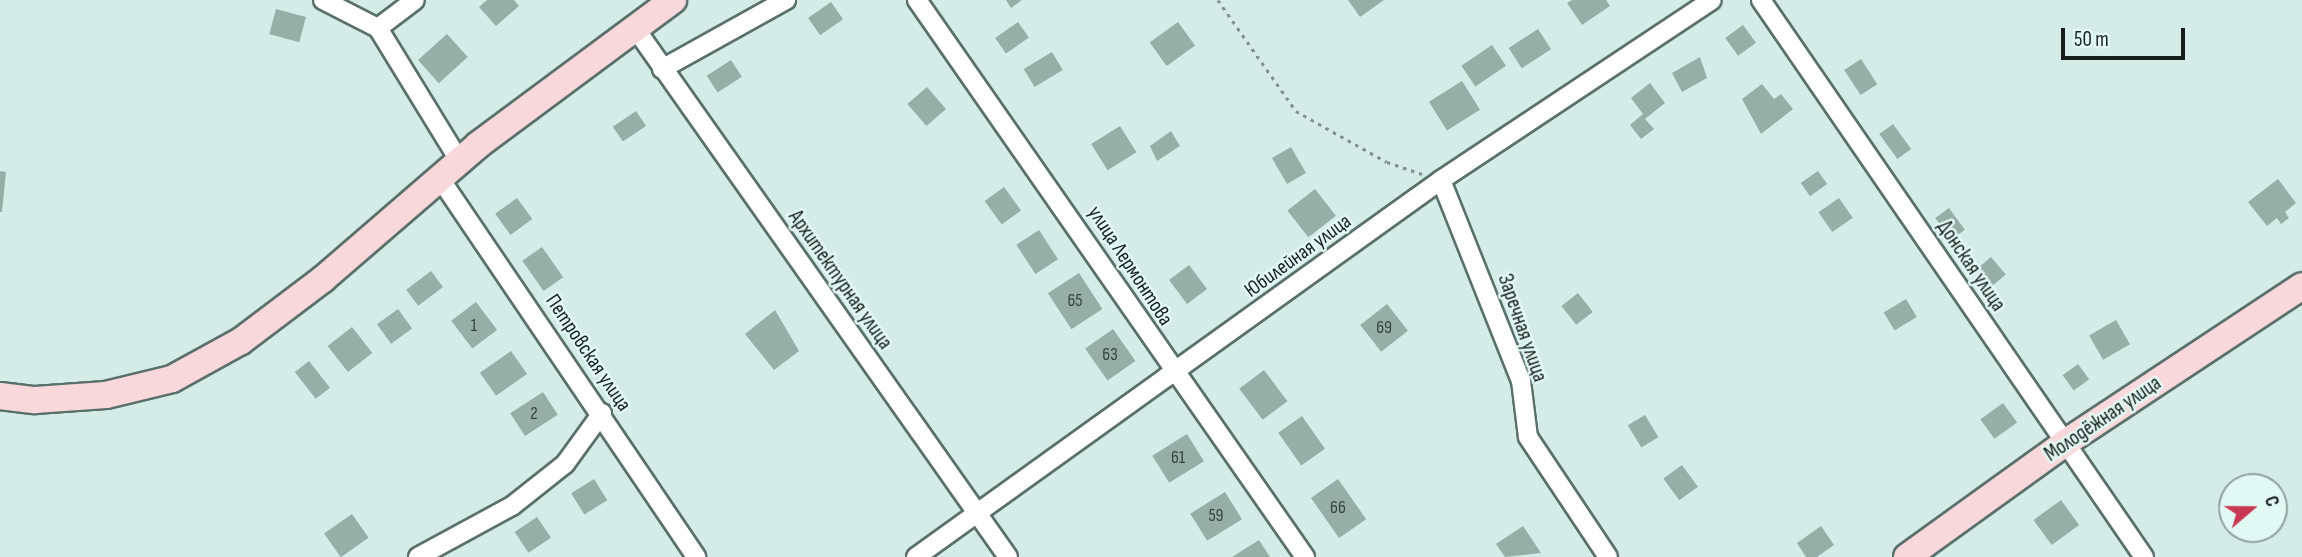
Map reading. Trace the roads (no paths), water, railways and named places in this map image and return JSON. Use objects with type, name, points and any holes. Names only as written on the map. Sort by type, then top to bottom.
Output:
[{"type":"street","points":[[323,0],[378,28],[415,0]]},
{"type":"street","points":[[0,396],[35,401],[106,395],[173,379],[241,341],[323,279],[449,168],[673,0]]},
{"type":"street","points":[[663,69],[786,0]]},
{"type":"street","name":"улица Лермонтова","points":[[917,0],[1060,201],[1174,373],[1305,557]]},
{"type":"street","name":"Юбилейная улица","points":[[916,557],[1441,180],[1712,0]]},
{"type":"street","name":"Донская улица","points":[[1761,0],[2144,557]]},
{"type":"street","name":"Петровская улица","points":[[378,28],[449,168],[602,413],[696,557]]},
{"type":"street","name":"Архитектурная улица","points":[[635,28],[1009,557]]},
{"type":"street","name":"Заречная улица","points":[[1441,180],[1521,381],[1528,436],[1608,557]]},
{"type":"street","name":"Молодёжная улица","points":[[1907,557],[2065,443],[2302,286]]},
{"type":"street","points":[[418,557],[512,506],[565,464],[602,413]]}]
